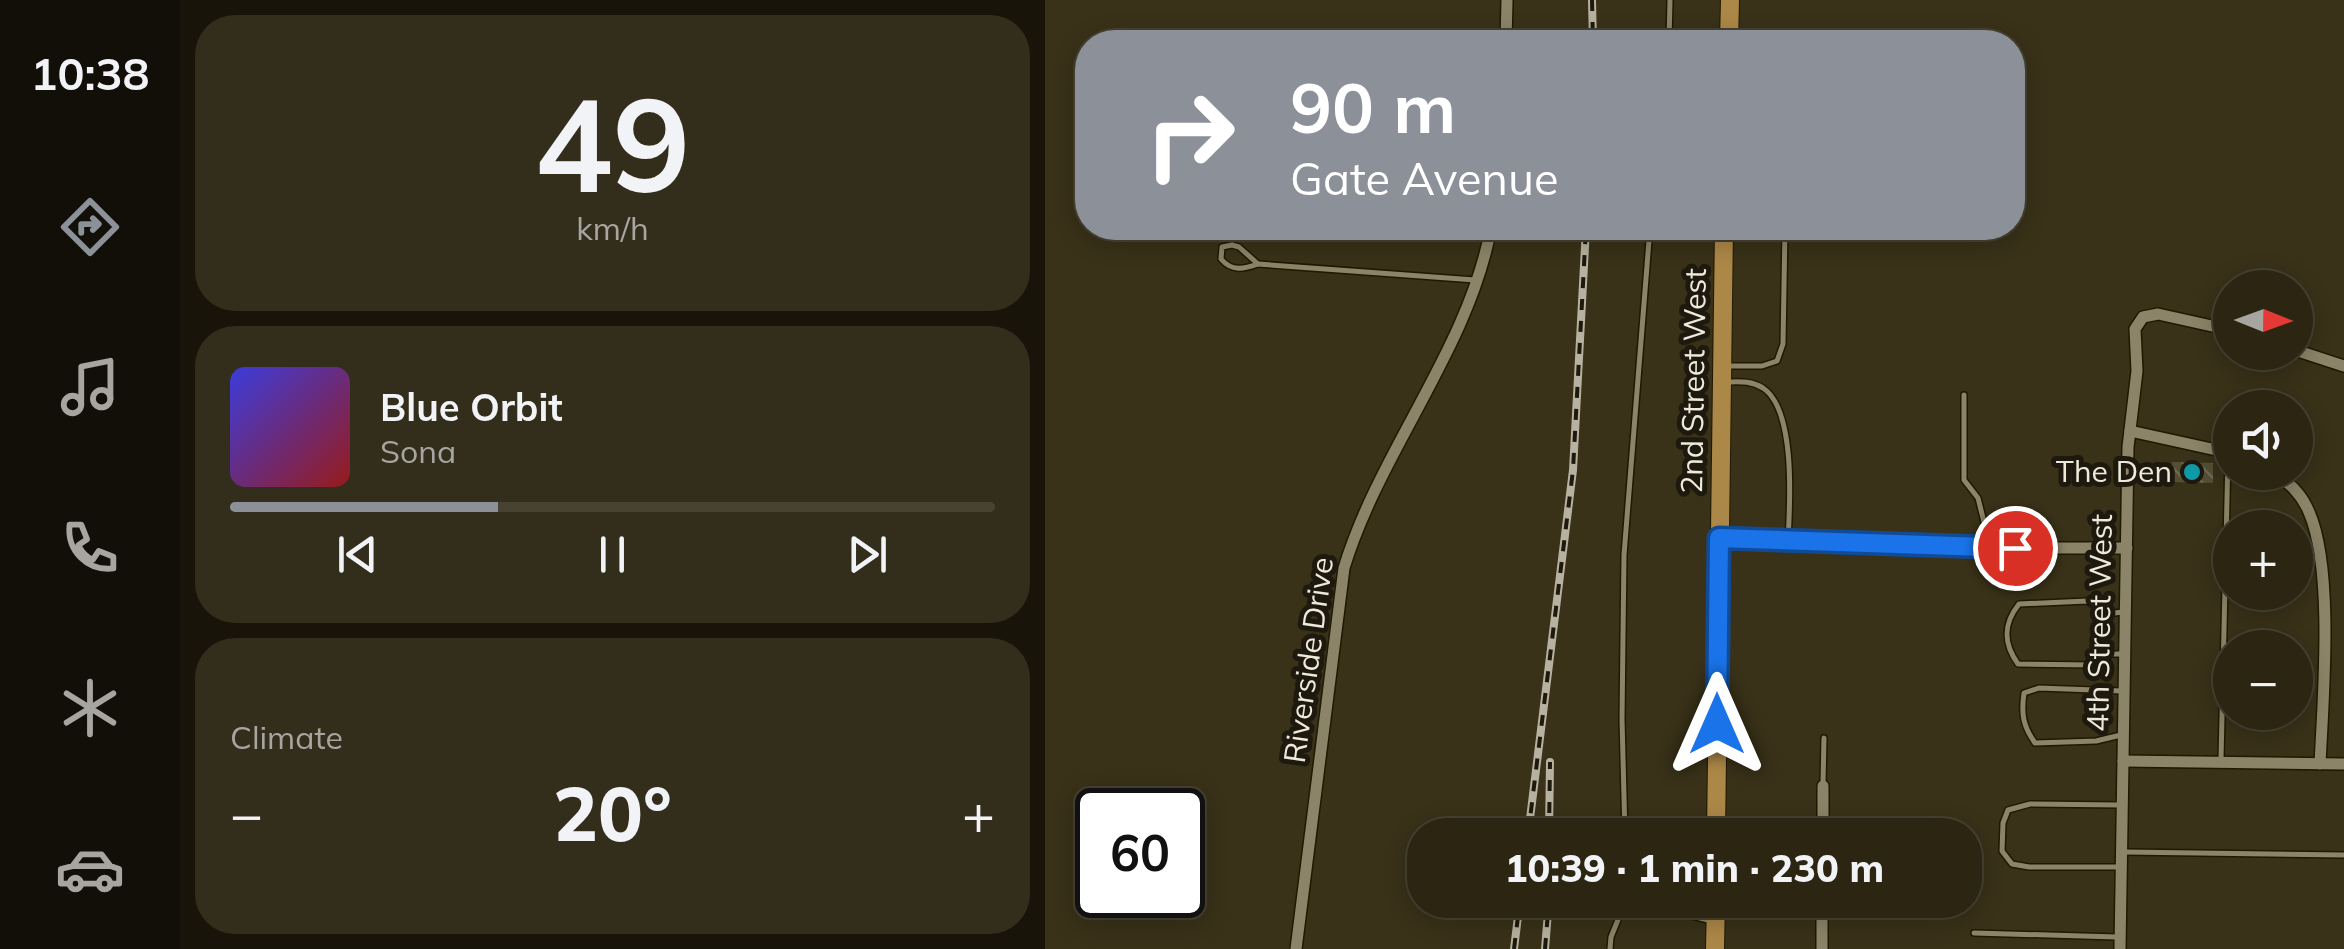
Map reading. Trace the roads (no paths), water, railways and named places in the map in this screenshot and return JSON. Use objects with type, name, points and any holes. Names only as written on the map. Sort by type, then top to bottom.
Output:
[{"type":"main road","points":[[1729,30],[1730,0]]},
{"type":"main road","name":"2nd Street West","points":[[1716,818],[1725,240]]},
{"type":"main road","points":[[1715,918],[1715,949]]},
{"type":"street","points":[[1506,30],[1507,0]]},
{"type":"street","name":"Riverside Drive","points":[[1296,949],[1343,568],[1360,519],[1470,303],[1488,240]]},
{"type":"street","name":"4th Street West","points":[[2120,943],[2125,612],[2130,431],[2137,371],[2135,328],[2143,317],[2159,314],[2213,326]]},
{"type":"street","points":[[2313,356],[2344,366]]},
{"type":"street","points":[[2130,431],[2213,449]]},
{"type":"street","points":[[2297,490],[2318,537],[2323,602],[2320,764]]},
{"type":"street","points":[[1719,538],[1984,548],[2127,548]]},
{"type":"street","points":[[2123,760],[2344,764]]},
{"type":"street","points":[[1823,786],[1823,818]]},
{"type":"street","points":[[1822,918],[1822,949]]},
{"type":"lane","points":[[1669,30],[1670,0]]},
{"type":"lane","points":[[1625,818],[1624,554],[1649,240]]},
{"type":"lane","points":[[1722,374],[1777,361],[1783,344],[1785,240]]},
{"type":"lane","points":[[1258,264],[1239,247],[1227,245],[1221,252],[1225,264],[1237,269],[1258,264],[1477,280]]},
{"type":"lane","points":[[1722,374],[1767,390],[1777,407],[1787,442],[1791,486],[1788,540]]},
{"type":"lane","points":[[1964,395],[1964,480],[1978,498],[1985,526],[1984,548]]},
{"type":"lane","points":[[2221,763],[2228,490]]},
{"type":"lane","points":[[2106,614],[2106,654],[2095,665],[2018,664],[2008,650],[2007,620],[2019,604],[2087,601],[2106,614],[2125,612]]},
{"type":"lane","points":[[2106,654],[2125,654]]},
{"type":"lane","points":[[2123,734],[2097,741],[2035,743],[2024,728],[2021,708],[2023,694],[2039,688],[2124,691]]},
{"type":"lane","points":[[1823,786],[1824,738]]},
{"type":"lane","points":[[2122,867],[2029,867],[2012,864],[2002,851],[2003,823],[2008,810],[2029,804],[2123,805]]},
{"type":"lane","points":[[2122,852],[2344,856]]},
{"type":"lane","points":[[1609,949],[1619,918]]},
{"type":"lane","points":[[1702,918],[1715,921]]},
{"type":"lane","points":[[1974,933],[2120,943]]},
{"type":"railway","points":[[1592,0],[1593,30]]},
{"type":"railway","points":[[1530,818],[1573,470],[1585,240]]},
{"type":"railway","points":[[1549,818],[1550,762]]},
{"type":"railway","points":[[1514,949],[1518,918]]},
{"type":"railway","points":[[1545,949],[1548,918]]},
{"type":"place","name":"The Den","points":[[2192,472]]}]
